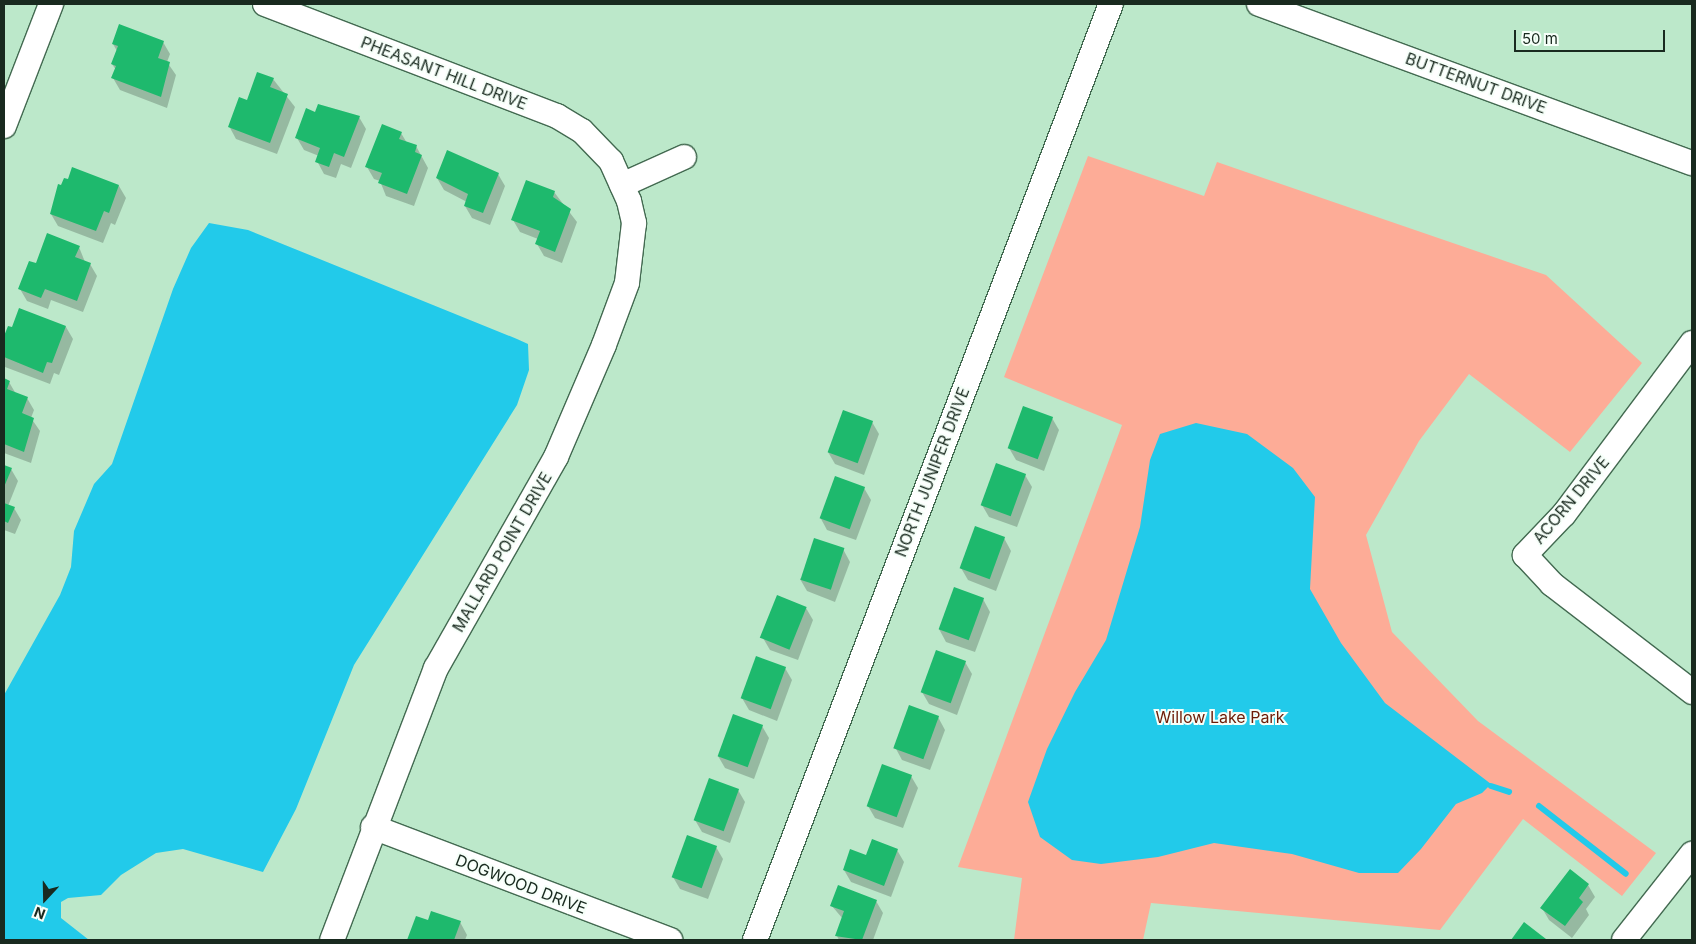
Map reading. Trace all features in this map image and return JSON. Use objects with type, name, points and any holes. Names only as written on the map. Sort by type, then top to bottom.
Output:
[{"type":"street","points":[[4,126],[52,4]]},
{"type":"street","name":"PHEASANT HILL DRIVE","points":[[265,4],[557,116],[582,131],[611,161]]},
{"type":"street","name":"NORTH JUNIPER DRIVE","points":[[755,940],[1110,4]]},
{"type":"street","name":"BUTTERNUT DRIVE","points":[[1259,4],[1692,163]]},
{"type":"street","points":[[622,184],[684,157]]},
{"type":"street","name":"MALLARD POINT DRIVE","points":[[332,940],[373,827],[436,668],[556,457],[604,345],[628,282],[634,244],[629,201],[611,161]]},
{"type":"street","name":"ACORN DRIVE","points":[[1692,343],[1564,514],[1525,555],[1552,584],[1692,692]]},
{"type":"street","name":"DOGWOOD DRIVE","points":[[373,827],[670,940]]},
{"type":"street","points":[[1624,940],[1692,854]]},
{"type":"green space","name":"Willow Lake Park","points":[[1088,156],[1204,196],[1217,162],[1546,275],[1642,363],[1570,452],[1469,374],[1419,441],[1366,535],[1392,632],[1478,721],[1656,853],[1622,896],[1523,819],[1440,930],[1151,903],[1143,940],[1014,940],[1022,878],[958,867],[1122,425],[1004,377]]},
{"type":"water","points":[[209,223],[248,230],[528,344],[529,370],[517,405],[354,665],[296,809],[263,872],[183,849],[156,853],[121,875],[101,895],[68,898],[61,902],[61,918],[89,940],[4,940],[4,695],[60,595],[71,567],[74,531],[94,484],[112,464],[173,289],[191,248]]},
{"type":"water","points":[[1196,423],[1247,434],[1293,468],[1315,497],[1310,589],[1341,643],[1385,703],[1491,784],[1482,793],[1456,804],[1421,849],[1398,873],[1359,873],[1292,854],[1214,843],[1158,857],[1101,864],[1072,860],[1040,837],[1028,802],[1047,749],[1075,692],[1106,640],[1140,527],[1150,460],[1160,434]]},
{"type":"building","points":[[119,24],[164,41],[158,58],[170,62],[161,97],[111,78],[116,66],[111,64],[118,46],[112,44]]},
{"type":"building","points":[[257,72],[274,78],[270,87],[288,94],[270,143],[228,127],[239,97],[247,100]]},
{"type":"building","points":[[318,104],[360,116],[344,157],[334,153],[329,167],[315,162],[320,148],[295,138],[306,108],[315,112]]},
{"type":"building","points":[[382,124],[402,132],[399,139],[417,145],[415,152],[422,155],[407,194],[378,183],[382,173],[365,167]]},
{"type":"building","points":[[447,150],[499,173],[483,213],[464,206],[468,194],[436,178]]},
{"type":"building","points":[[72,167],[119,185],[109,213],[104,211],[96,231],[50,214],[58,184],[61,185],[64,178],[68,179]]},
{"type":"building","points":[[526,180],[555,191],[553,197],[571,209],[555,252],[535,244],[540,231],[511,220]]},
{"type":"building","points":[[47,233],[80,246],[75,257],[91,263],[77,301],[45,289],[41,298],[18,289],[29,261],[36,263]]},
{"type":"building","points":[[19,308],[66,326],[52,363],[47,362],[43,373],[4,357],[4,336],[8,326],[12,327]]},
{"type":"building","points":[[4,378],[10,381],[7,389],[28,397],[22,413],[34,418],[24,452],[4,444]]},
{"type":"building","points":[[1023,406],[1053,417],[1038,459],[1008,448]]},
{"type":"building","points":[[843,410],[873,421],[858,463],[828,452]]},
{"type":"building","points":[[996,463],[1026,474],[1011,516],[981,505]]},
{"type":"building","points":[[4,465],[12,468],[4,487]]},
{"type":"building","points":[[835,476],[865,487],[850,529],[820,518]]},
{"type":"building","points":[[4,503],[15,507],[8,523],[4,521]]},
{"type":"building","points":[[975,526],[1005,537],[990,579],[960,568]]},
{"type":"building","points":[[814,538],[844,548],[831,590],[800,580]]},
{"type":"building","points":[[954,587],[984,598],[969,640],[939,629]]},
{"type":"building","points":[[777,595],[807,607],[789,650],[760,638]]},
{"type":"building","points":[[936,650],[966,661],[951,703],[921,692]]},
{"type":"building","points":[[756,656],[786,667],[771,709],[741,698]]},
{"type":"building","points":[[909,705],[939,716],[923,759],[893,748]]},
{"type":"building","points":[[733,714],[763,725],[748,767],[718,756]]},
{"type":"building","points":[[882,764],[912,775],[897,817],[867,806]]},
{"type":"building","points":[[709,778],[739,789],[724,831],[694,820]]},
{"type":"building","points":[[687,835],[717,846],[702,888],[672,877]]},
{"type":"building","points":[[872,839],[898,849],[884,886],[843,870],[850,849],[866,855]]},
{"type":"building","points":[[1570,869],[1589,884],[1579,898],[1583,902],[1565,926],[1540,908]]},
{"type":"building","points":[[838,885],[877,900],[862,940],[835,936],[844,911],[830,906]]},
{"type":"building","points":[[431,911],[461,921],[454,940],[407,940],[416,916],[428,920]]},
{"type":"building","points":[[1524,922],[1546,939],[1511,940]]},
{"type":"waterway","points":[[1491,786],[1509,792]]},
{"type":"waterway","points":[[1539,806],[1626,874]]}]
